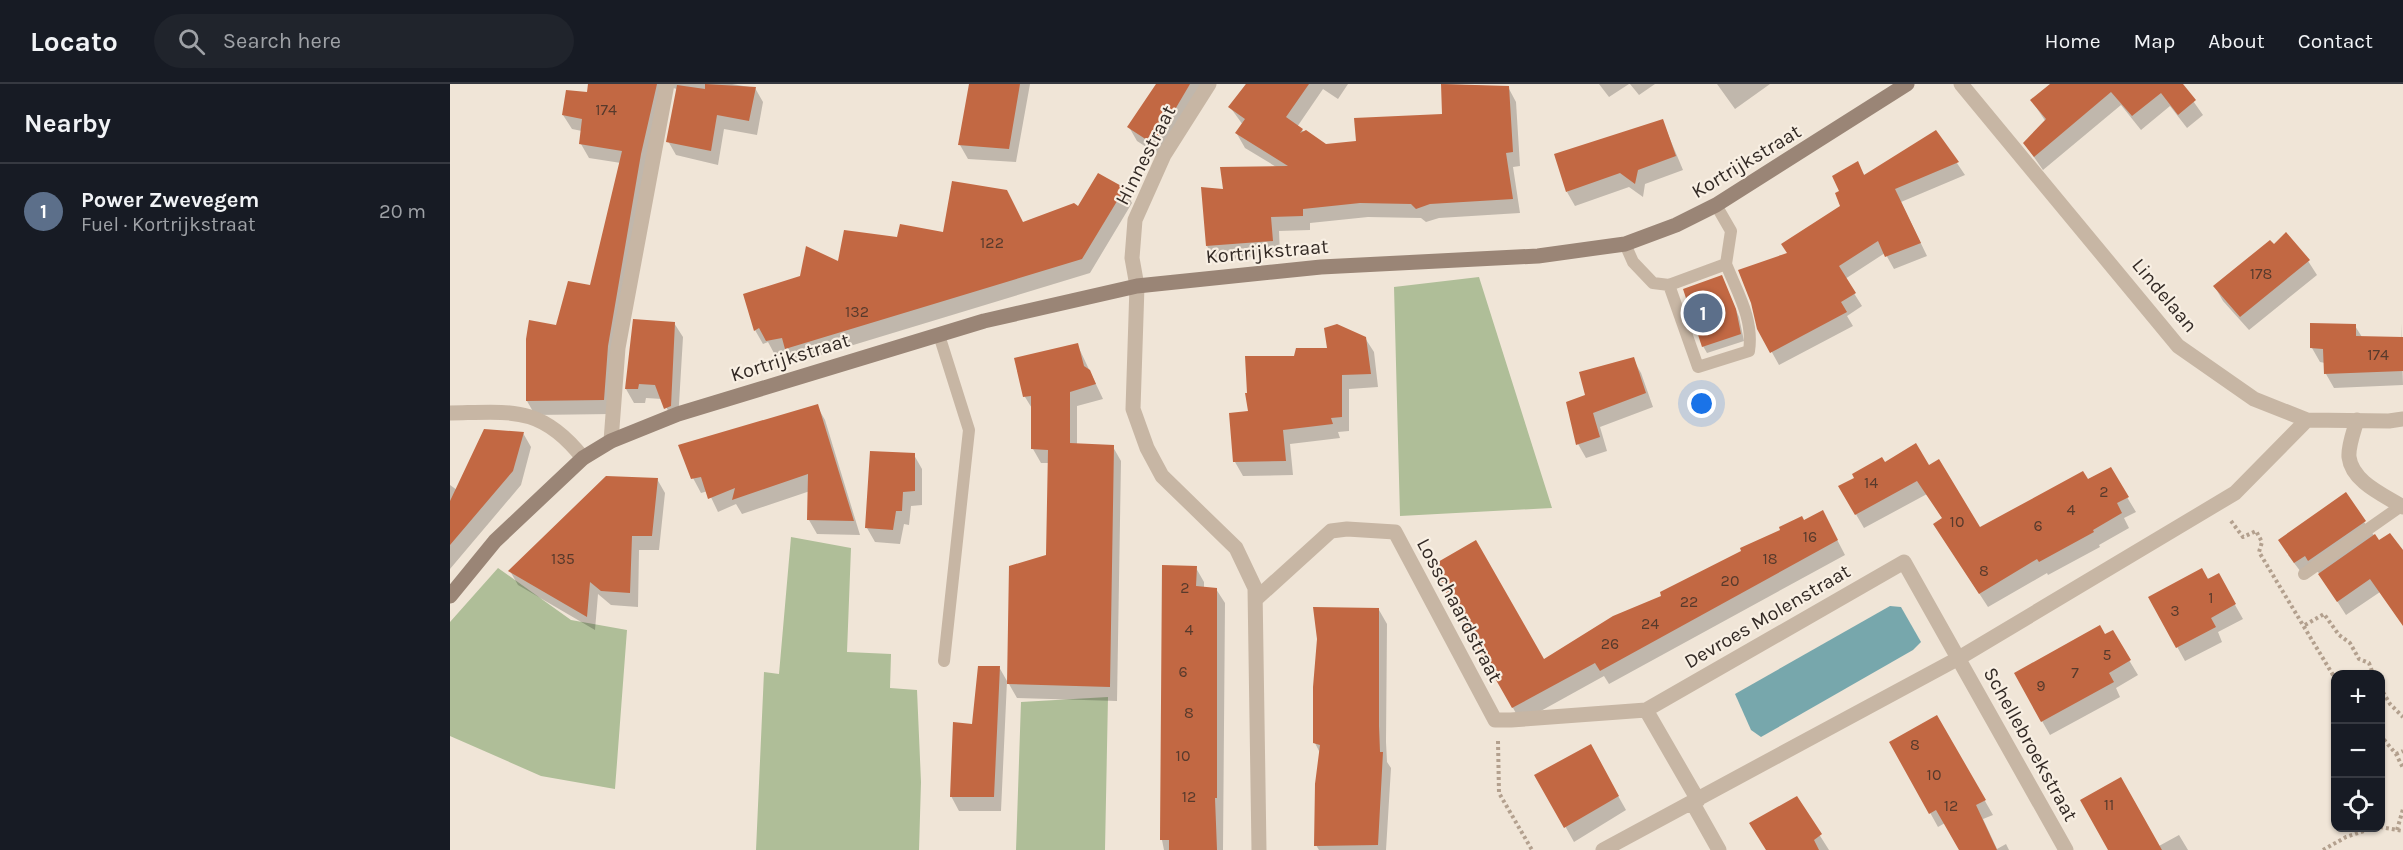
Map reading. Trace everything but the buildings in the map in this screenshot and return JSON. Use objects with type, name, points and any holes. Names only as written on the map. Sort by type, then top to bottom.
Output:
[{"type":"main road","name":"Kortrijkstraat","points":[[450,596],[495,541],[582,459],[611,441],[678,414],[984,321],[1137,286],[1321,267],[1539,256],[1625,244],[1676,225],[1716,205],[1907,84]]},
{"type":"street","points":[[611,441],[618,348],[667,84]]},
{"type":"street","name":"Hinnestraat","points":[[1137,286],[1132,258],[1135,220],[1164,155],[1209,84]]},
{"type":"street","name":"Lindelaan","points":[[1961,84],[2178,346],[2254,399],[2307,420],[2403,419]]},
{"type":"street","points":[[1137,286],[1133,409],[1147,448],[1162,476],[1236,548],[1255,588],[1259,850]]},
{"type":"street","points":[[450,413],[513,412],[533,417],[557,432],[582,459]]},
{"type":"street","points":[[1604,850],[1959,658],[2235,493],[2307,420]]},
{"type":"street","points":[[2357,420],[2349,456],[2353,470],[2366,484],[2402,506]]},
{"type":"street","name":"Losschaardstraat","points":[[1256,599],[1331,531],[1347,529],[1395,532],[1495,720]]},
{"type":"street","name":"Devroes Molenstraat","points":[[1646,710],[1904,562],[1959,658]]},
{"type":"street","name":"Schellebroekstraat","points":[[1959,658],[2066,850]]},
{"type":"street","points":[[1495,720],[1646,710],[1719,850]]},
{"type":"lane","points":[[1669,285],[1698,367],[1749,351],[1751,336],[1747,317],[1726,264],[1731,231],[1716,205]]},
{"type":"lane","points":[[1625,244],[1633,262],[1653,283],[1669,285],[1726,264]]},
{"type":"lane","points":[[939,335],[969,430],[944,661]]},
{"type":"lane","points":[[2304,574],[2402,506]]},
{"type":"path","points":[[2218,503],[2243,537],[2256,531],[2262,542],[2259,552],[2331,671]]},
{"type":"path","points":[[2305,626],[2325,614],[2339,635],[2350,643],[2359,659],[2369,663],[2371,670]]},
{"type":"path","points":[[2385,696],[2403,717]]},
{"type":"path","points":[[1495,720],[1499,750],[1499,793],[1532,850]]},
{"type":"path","points":[[2385,741],[2396,754],[2403,768]]},
{"type":"path","points":[[2396,754],[2403,751]]},
{"type":"path","points":[[2385,828],[2400,831],[2403,809]]},
{"type":"path","points":[[2323,850],[2346,837],[2361,832]]},
{"type":"green space","points":[[1479,277],[1552,508],[1400,516],[1394,287]]},
{"type":"green space","points":[[791,537],[851,548],[847,652],[891,654],[890,688],[917,690],[921,782],[919,850],[756,850],[764,672],[779,674]]},
{"type":"green space","points":[[498,568],[571,620],[627,630],[615,789],[541,776],[450,736],[450,622]]},
{"type":"green space","points":[[1108,697],[1105,850],[1016,850],[1021,702]]},
{"type":"water","points":[[1890,606],[1901,607],[1921,642],[1913,650],[1761,737],[1751,730],[1735,694]]},
{"type":"place","name":"Power Zwevegem","points":[[1703,313]]}]
